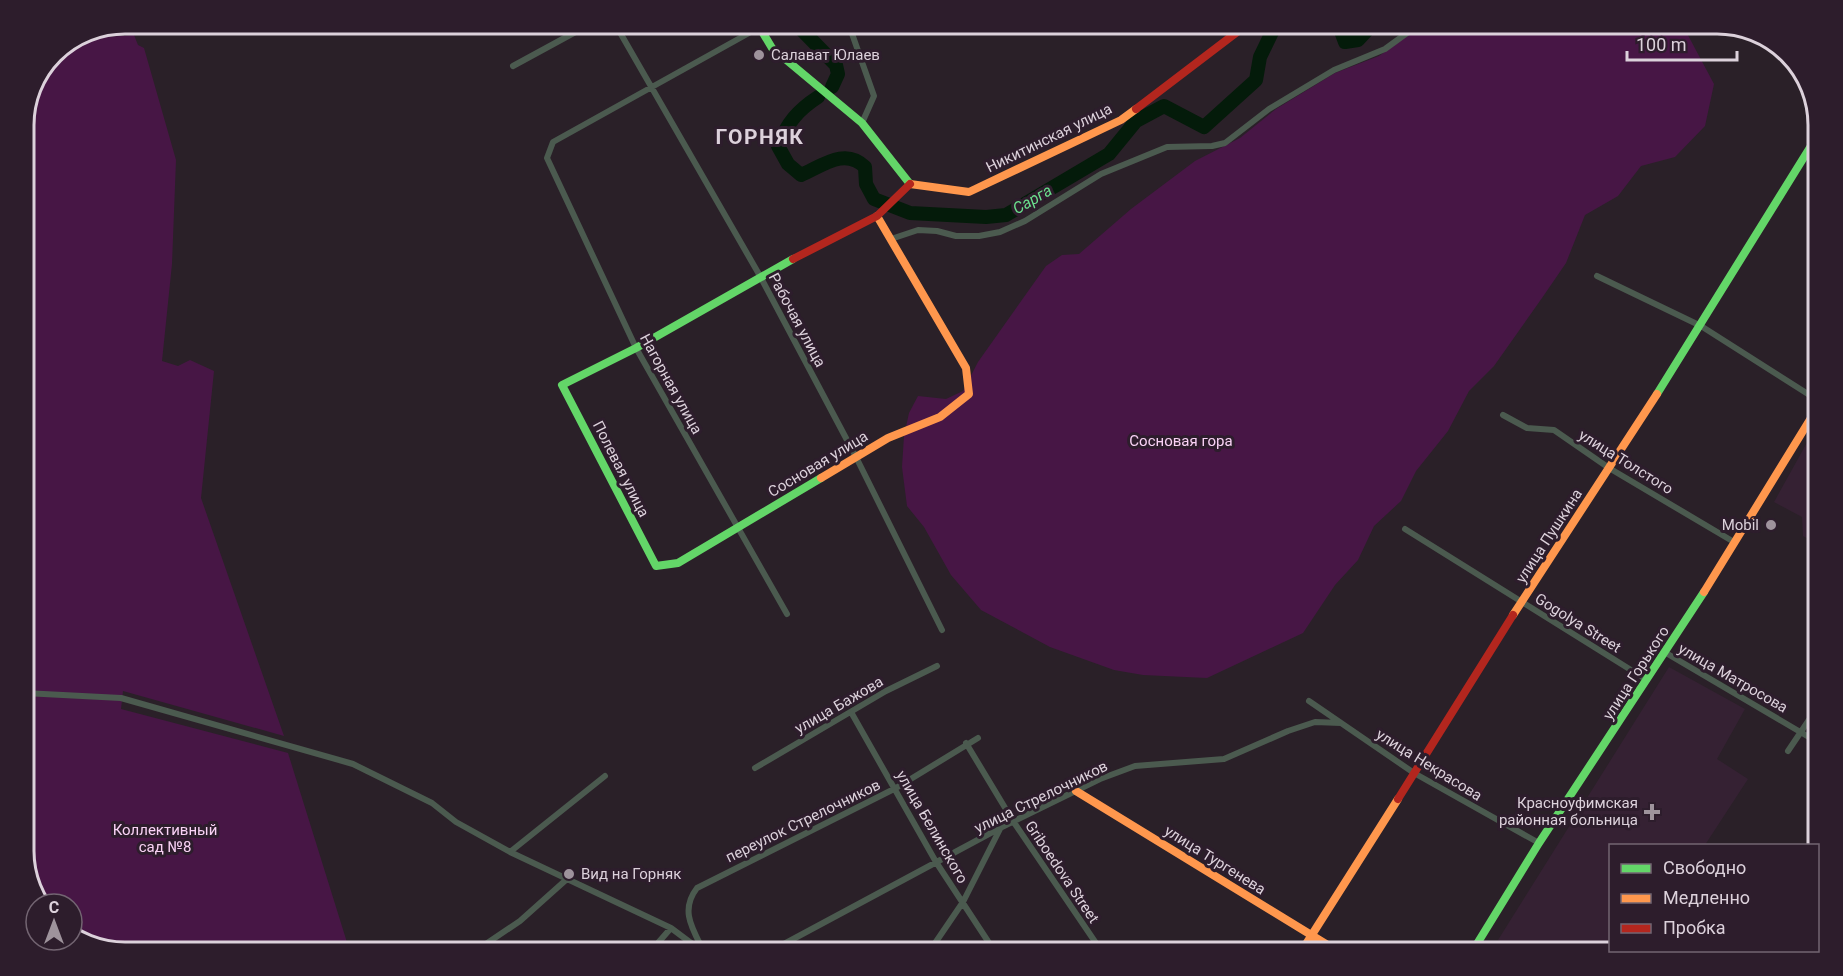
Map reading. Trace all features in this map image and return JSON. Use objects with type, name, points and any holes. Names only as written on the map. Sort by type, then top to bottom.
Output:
[{"type":"street","points":[[513,66],[572,34]]},
{"type":"street","name":"Рабочая улица","points":[[621,34],[760,276],[856,457],[942,630]]},
{"type":"street","points":[[651,87],[748,34]]},
{"type":"street","points":[[636,348],[760,276],[877,216],[893,203],[910,184],[861,123],[772,48],[763,34]]},
{"type":"street","points":[[852,34],[874,96],[861,123]]},
{"type":"street","name":"Никитинская улица","points":[[910,184],[969,192],[1121,120],[1234,34]]},
{"type":"street","points":[[877,216],[891,239],[918,230],[937,231],[956,236],[979,236],[1000,232],[1025,221],[1101,174],[1167,147],[1212,147],[1225,143],[1269,109],[1334,70],[1385,49],[1406,34]]},
{"type":"street","name":"Нагорная улица","points":[[651,87],[553,142],[547,158],[636,348],[787,614]]},
{"type":"street","name":"улица Пушкина","points":[[1307,942],[1522,602],[1701,326],[1808,151]]},
{"type":"street","name":"Сосновая улица","points":[[656,566],[678,563],[888,438],[954,409],[969,394],[966,368],[891,239]]},
{"type":"street","points":[[1598,276],[1701,326],[1808,394]]},
{"type":"street","name":"Полевая улица","points":[[636,348],[562,385],[656,566]]},
{"type":"street","name":"улица Толстого","points":[[1503,415],[1527,428],[1554,430],[1609,468],[1734,542]]},
{"type":"street","name":"улица Горького","points":[[1478,942],[1539,843],[1666,653],[1808,423]]},
{"type":"street","name":"Gogolya Street","points":[[1405,529],[1647,680]]},
{"type":"street","name":"улица Матросова","points":[[1666,653],[1808,735]]},
{"type":"street","name":"улица Бажова","points":[[755,768],[886,691],[937,666]]},
{"type":"street","points":[[35,694],[120,698],[353,764],[432,803],[456,822],[510,852],[671,928],[690,942]]},
{"type":"street","name":"улица Некрасова","points":[[1309,701],[1414,773],[1539,843]]},
{"type":"street","name":"улица Белинского","points":[[851,712],[936,862],[989,942]]},
{"type":"street","points":[[1788,751],[1808,721]]},
{"type":"street","name":"улица Стрелочников","points":[[793,942],[1000,828],[1076,791],[1135,766],[1224,759],[1288,731],[1315,722],[1341,723]]},
{"type":"street","name":"переулок Стрелочников","points":[[699,942],[687,916],[690,898],[697,888],[896,788],[966,743],[978,738]]},
{"type":"street","name":"Griboedova Street","points":[[966,743],[1013,822],[1095,942]]},
{"type":"street","points":[[510,852],[605,776]]},
{"type":"street","name":"улица Тургенева","points":[[1076,791],[1323,942]]},
{"type":"street","points":[[935,942],[963,902],[1000,828]]},
{"type":"street","points":[[489,942],[520,921],[567,879]]},
{"type":"street","points":[[659,942],[671,928]]},
{"type":"shaded area","points":[[1808,441],[1808,539],[1803,536],[1802,517],[1774,502]]},
{"type":"shaded area","name":"Красноуфимская районная больница","points":[[1669,667],[1745,709],[1717,759],[1748,779],[1706,844],[1609,844],[1609,942],[1501,942],[1498,940]]},
{"type":"green space","name":"Сосновая гора","points":[[1410,34],[1687,34],[1714,84],[1705,126],[1675,157],[1641,166],[1618,196],[1585,215],[1566,263],[1494,366],[1469,391],[1448,431],[1416,471],[1401,501],[1374,526],[1358,560],[1335,585],[1303,633],[1207,678],[1143,675],[1114,670],[1050,647],[981,610],[951,575],[924,527],[907,506],[902,467],[904,436],[909,413],[918,396],[946,399],[963,391],[978,362],[1046,266],[1062,255],[1079,254],[1131,209],[1195,161],[1240,138],[1276,109],[1335,73],[1379,56]]},
{"type":"green space","name":"Коллективный сад №8","points":[[134,35],[138,45],[144,48],[176,160],[172,264],[162,361],[178,366],[190,360],[214,371],[201,498],[284,736],[123,691],[121,709],[288,753],[347,942],[113,941],[84,931],[84,892],[45,892],[39,880],[35,857],[35,119],[41,90],[50,75],[61,61],[90,41],[104,37]]},
{"type":"waterway","name":"Сарга","points":[[806,34],[836,65],[838,74],[832,87]]},
{"type":"waterway","name":"Сарга","points":[[818,97],[794,118],[785,130],[778,146],[788,164],[801,175],[833,160],[850,159],[865,167],[866,184],[874,199],[910,213],[986,217],[1006,215],[1109,154],[1136,121],[1164,106],[1204,127],[1256,80],[1260,57],[1271,34]]},
{"type":"waterway","name":"Сарга","points":[[1342,34],[1345,42],[1358,40],[1364,34]]},
{"type":"traffic: fast","points":[[764,34],[772,48],[862,123],[910,184]]},
{"type":"traffic: fast","points":[[1657,394],[1808,151]]},
{"type":"traffic: fast","points":[[793,259],[636,348],[562,385],[656,566],[678,563],[821,478]]},
{"type":"traffic: fast","points":[[1478,942],[1539,843],[1704,592]]},
{"type":"traffic: slow","points":[[910,184],[969,192],[1121,120],[1136,109]]},
{"type":"traffic: slow","points":[[821,478],[888,438],[940,417],[969,394],[966,368],[877,216]]},
{"type":"traffic: slow","points":[[1513,615],[1657,394]]},
{"type":"traffic: slow","points":[[1704,592],[1808,423]]},
{"type":"traffic: slow","points":[[1076,791],[1323,942]]},
{"type":"traffic: slow","points":[[1307,942],[1398,799]]},
{"type":"traffic: jam","points":[[1136,109],[1234,34]]},
{"type":"traffic: jam","points":[[793,259],[877,216],[910,184]]},
{"type":"traffic: jam","points":[[1398,799],[1513,615]]},
{"type":"place","name":"Салават Юлаев","points":[[759,55]]},
{"type":"place","name":"Mobil","points":[[1771,525]]},
{"type":"place","name":"Красноуфимская районная больница","points":[[1652,812]]},
{"type":"place","name":"Вид на Горняк","points":[[569,874]]},
{"type":"district","name":"ГОРНЯК","points":[[760,137]]}]
